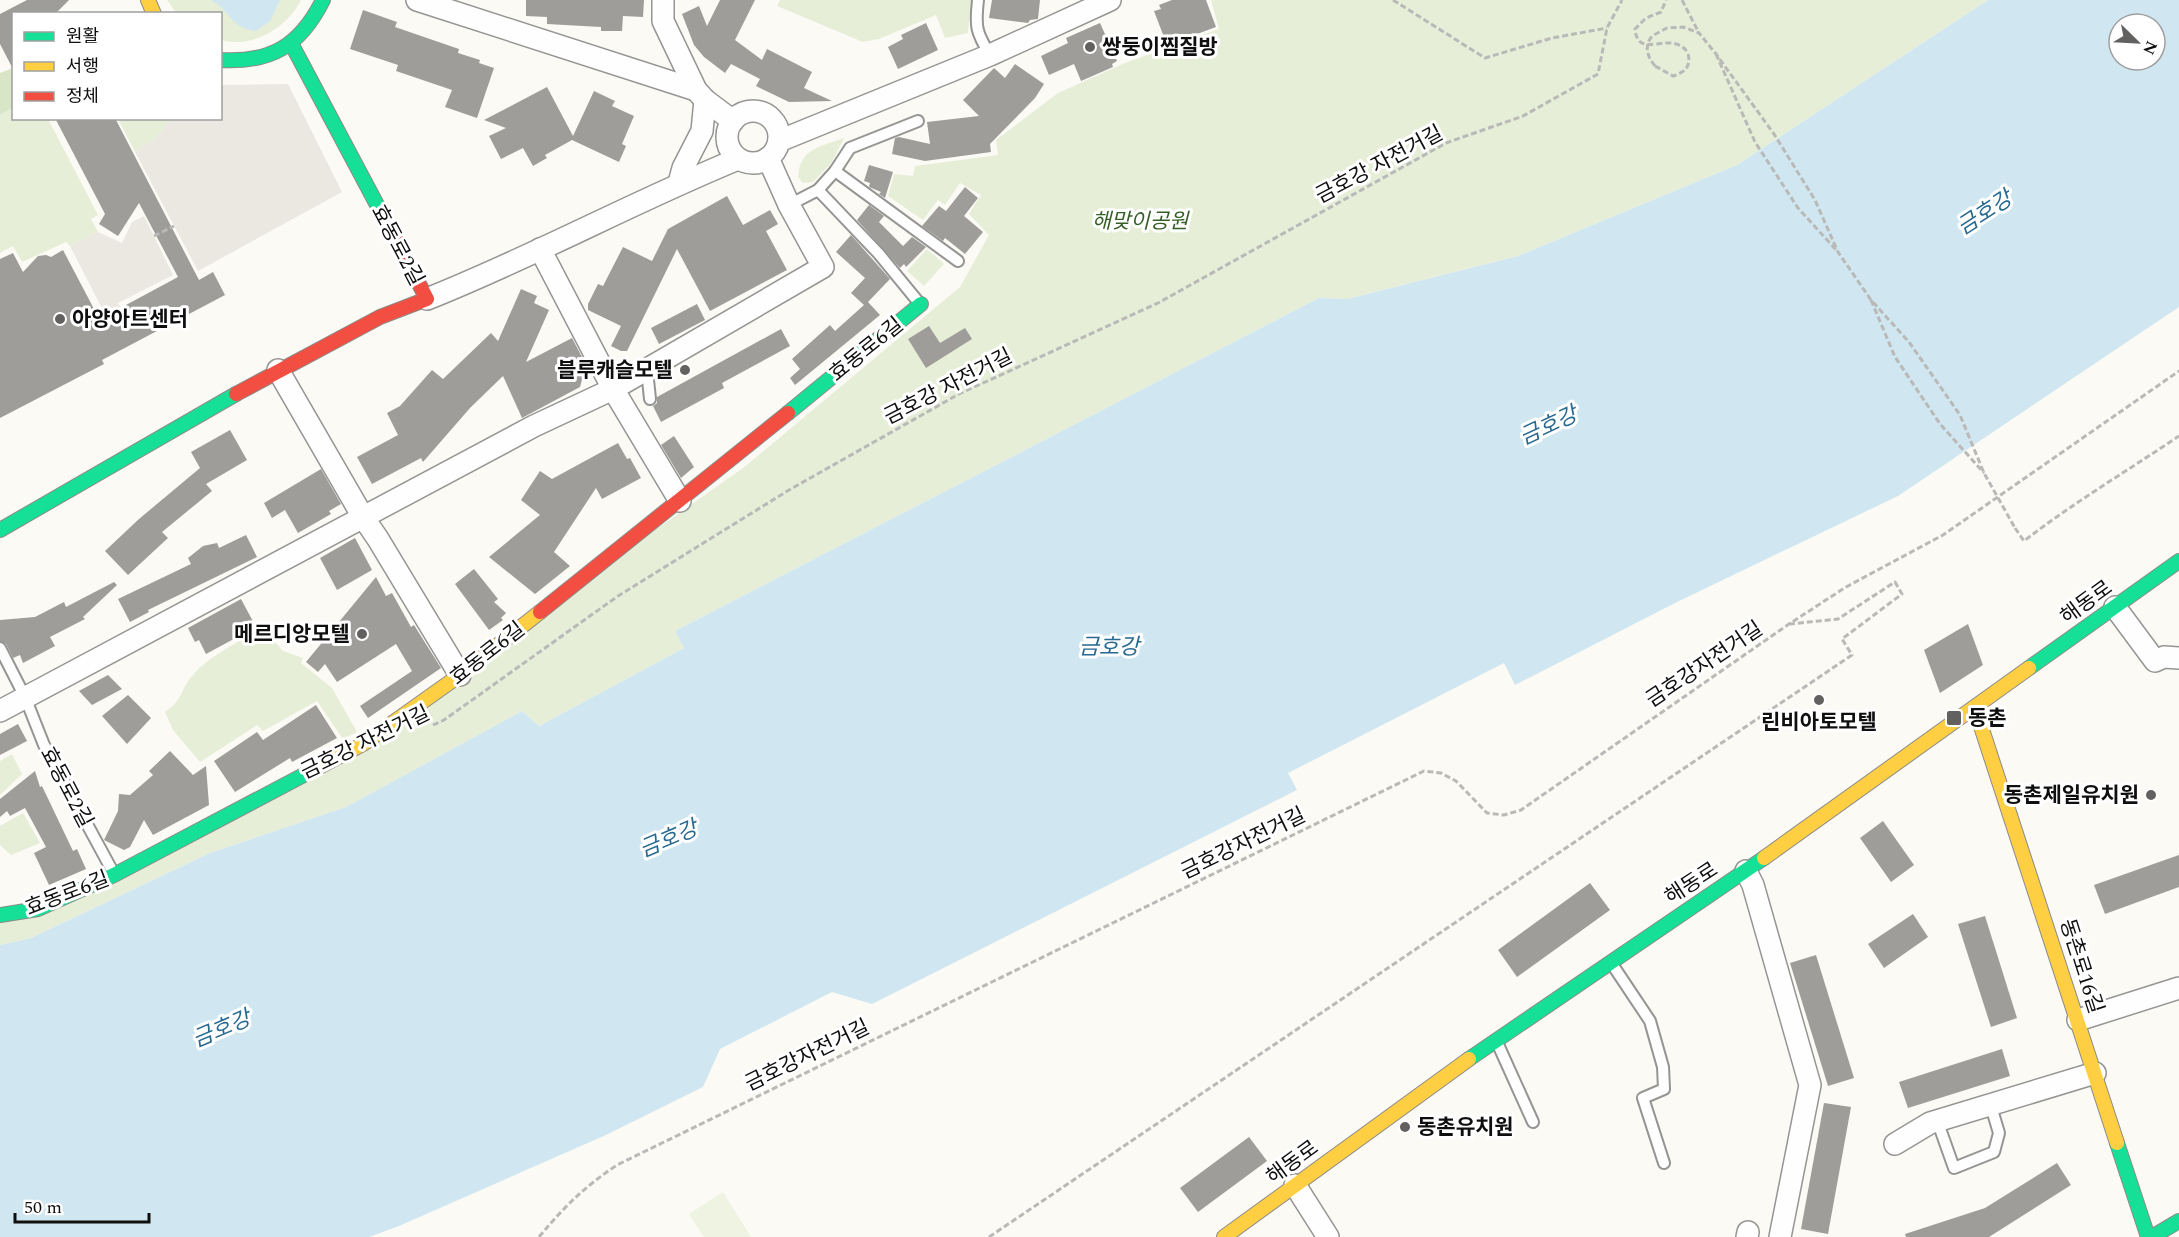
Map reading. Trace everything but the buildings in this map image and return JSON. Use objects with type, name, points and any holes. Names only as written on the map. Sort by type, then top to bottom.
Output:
[{"type":"street","points":[[222,60],[237,62],[264,57],[292,45],[318,14],[323,0]]},
{"type":"street","points":[[417,0],[700,95],[733,121]]},
{"type":"street","points":[[663,0],[663,21],[700,95],[702,131],[683,168],[679,183]]},
{"type":"street","points":[[0,711],[534,426],[613,389],[823,267],[789,205],[773,149],[776,124],[764,113],[747,112],[733,121],[729,128],[728,145],[738,159],[746,163],[764,161],[773,149],[1110,0]]},
{"type":"street","name":"효동로2길","points":[[0,530],[278,370],[380,317],[427,299],[292,45]]},
{"type":"street","points":[[427,299],[484,276],[679,183],[738,159]]},
{"type":"street","points":[[540,249],[613,389],[680,501]]},
{"type":"street","name":"효동로6길","points":[[0,915],[38,909],[114,875],[363,744],[460,675],[680,501],[921,304]]},
{"type":"street","points":[[278,370],[363,517],[460,675]]},
{"type":"street","name":"해동로","points":[[1224,1237],[1496,1040],[1610,961],[1746,872],[2179,561]]},
{"type":"street","points":[[2115,608],[2155,661],[2164,657],[2179,658]]},
{"type":"street","name":"동촌로16길","points":[[1975,708],[2150,1237]]},
{"type":"street","points":[[1746,872],[1753,885],[1810,1085],[1780,1237]]},
{"type":"street","points":[[2078,1020],[2179,988]]},
{"type":"street","points":[[1895,1144],[1937,1120],[2095,1073]]},
{"type":"street","points":[[1295,1185],[1328,1237]]},
{"type":"street","points":[[2150,1237],[2179,1221]]},
{"type":"lane","points":[[978,0],[976,19],[978,35],[990,55]]},
{"type":"lane","points":[[789,205],[818,190],[835,171],[850,148],[918,121]]},
{"type":"lane","points":[[835,171],[958,261]]},
{"type":"lane","points":[[818,190],[879,254],[921,304]]},
{"type":"lane","points":[[647,370],[650,399]]},
{"type":"lane","name":"효동로2길","points":[[0,648],[25,697],[44,745],[114,875]]},
{"type":"lane","points":[[1610,961],[1650,1021],[1663,1067],[1664,1089],[1643,1098],[1664,1163]]},
{"type":"lane","points":[[1496,1040],[1533,1122]]},
{"type":"lane","points":[[1937,1120],[1954,1168],[1994,1152],[1999,1132],[1990,1103]]},
{"type":"path","points":[[1393,0],[1485,58],[1552,38],[1607,28]]},
{"type":"path","name":"금호강 자전거길","points":[[424,730],[444,720],[618,596],[789,490],[959,394],[1158,303],[1446,143],[1523,116],[1598,74],[1607,28],[1622,0]]},
{"type":"path","points":[[1666,0],[1661,12],[1640,22],[1635,29],[1636,36],[1641,42],[1650,45],[1671,41],[1678,43],[1688,53],[1688,65],[1686,70],[1673,76],[1654,66],[1647,51],[1648,42],[1652,36],[1667,28],[1677,26],[1699,33]]},
{"type":"path","points":[[1682,0],[1699,33],[1774,134],[1815,200],[1838,252]]},
{"type":"path","points":[[1716,54],[1755,142],[1798,208],[1838,252],[1871,300],[1910,342],[1960,415],[1984,473],[2024,541],[2067,508],[2106,486],[2179,436]]},
{"type":"path","points":[[154,236],[174,226]]},
{"type":"path","points":[[1871,300],[1901,367],[1940,424],[1984,473]]},
{"type":"path","name":"금호강자전거길","points":[[539,1237],[568,1203],[591,1182],[617,1164],[1424,771],[1441,773],[1456,781],[1487,813],[1504,815],[1521,810],[1789,624],[1846,587],[1943,535],[2179,371]]},
{"type":"path","points":[[989,1237],[1852,656],[1842,639],[1902,594],[1895,582],[1838,619],[1789,624]]},
{"type":"green space","points":[[167,0],[301,0],[295,10],[278,27],[256,39],[245,41],[222,40],[222,12],[175,12]]},
{"type":"green space","points":[[780,0],[971,0],[968,33],[945,38],[936,15],[879,39],[863,42],[777,6]]},
{"type":"green space","name":"해맞이공원","points":[[1211,0],[1988,0],[1737,165],[1518,256],[1347,299],[1319,298],[675,631],[684,648],[539,726],[522,711],[346,807],[210,853],[31,938],[0,945],[0,920],[281,794],[743,468],[960,287],[989,235],[969,214],[981,195],[960,183],[945,205],[938,200],[923,220],[888,196],[894,174],[913,176],[915,166],[998,155],[996,140],[1058,93],[1125,63],[1219,29]]},
{"type":"green space","points":[[12,68],[12,109],[0,115],[0,73]]},
{"type":"green space","points":[[12,109],[12,120],[49,120],[98,215],[91,219],[98,232],[70,246],[66,242],[22,262],[13,246],[0,253],[0,115]]},
{"type":"green space","points":[[119,120],[171,120],[155,139],[135,152]]},
{"type":"green space","points":[[844,138],[832,162],[813,182],[803,183],[798,177],[807,154]]},
{"type":"green space","points":[[927,249],[944,264],[924,286],[907,271]]},
{"type":"green space","points":[[251,634],[256,641],[267,634],[283,651],[303,658],[301,663],[332,688],[357,732],[343,739],[317,701],[263,731],[257,725],[200,762],[173,730],[165,712],[176,703],[189,680],[199,669],[220,652]]},
{"type":"green space","points":[[12,754],[22,774],[0,795],[0,761]]},
{"type":"green space","points":[[23,813],[40,843],[11,855],[0,845],[0,826]]},
{"type":"green space","points":[[723,1192],[751,1237],[704,1237],[689,1214]]},
{"type":"shaded area","points":[[288,84],[342,192],[198,271],[135,152],[155,139],[171,120],[222,120],[222,85]]},
{"type":"shaded area","points":[[144,216],[173,275],[118,303],[121,308],[106,316],[70,246],[98,232],[122,243],[132,222]]},
{"type":"water","points":[[211,0],[280,0],[270,21],[256,31],[236,23]]},
{"type":"water","name":"금호강","points":[[1988,0],[2179,0],[2179,307],[1898,496],[1675,603],[1515,685],[1504,663],[1288,773],[1297,790],[872,1004],[832,992],[720,1049],[703,1087],[606,1135],[399,1226],[369,1237],[0,1237],[0,945],[31,938],[210,853],[346,807],[522,711],[539,726],[684,648],[675,631],[1319,298],[1347,299],[1518,256],[1737,165]]},
{"type":"traffic: fast","points":[[222,60],[254,58],[282,48],[304,29],[323,0]]},
{"type":"traffic: fast","points":[[292,45],[384,218]]},
{"type":"traffic: fast","points":[[788,413],[921,304]]},
{"type":"traffic: fast","points":[[0,530],[236,394]]},
{"type":"traffic: fast","points":[[2029,668],[2179,561]]},
{"type":"traffic: fast","points":[[0,915],[38,909],[114,875],[317,768]]},
{"type":"traffic: fast","points":[[1469,1059],[1764,858]]},
{"type":"traffic: fast","points":[[2117,1143],[2148,1237]]},
{"type":"traffic: fast","points":[[2152,1237],[2179,1221]]},
{"type":"traffic: slow","points":[[148,0],[153,12]]},
{"type":"traffic: slow","points":[[317,768],[363,744],[460,675],[540,612]]},
{"type":"traffic: slow","points":[[1764,858],[2029,668]]},
{"type":"traffic: slow","points":[[1975,708],[2117,1143]]},
{"type":"traffic: slow","points":[[1224,1237],[1469,1059]]},
{"type":"traffic: jam","points":[[236,394],[380,317],[427,299],[384,218]]},
{"type":"traffic: jam","points":[[540,612],[788,413]]},
{"type":"place","name":"쌍둥이찜질방","points":[[1090,47]]},
{"type":"place","name":"아양아트센터","points":[[60,319]]},
{"type":"place","name":"블루캐슬모텔","points":[[685,370]]},
{"type":"place","name":"메르디앙모텔","points":[[362,634]]},
{"type":"place","name":"린비아토모텔","points":[[1819,700]]},
{"type":"place","name":"동촌","points":[[1954,718]]},
{"type":"place","name":"동촌제일유치원","points":[[2151,795]]},
{"type":"place","name":"동촌유치원","points":[[1405,1127]]}]
